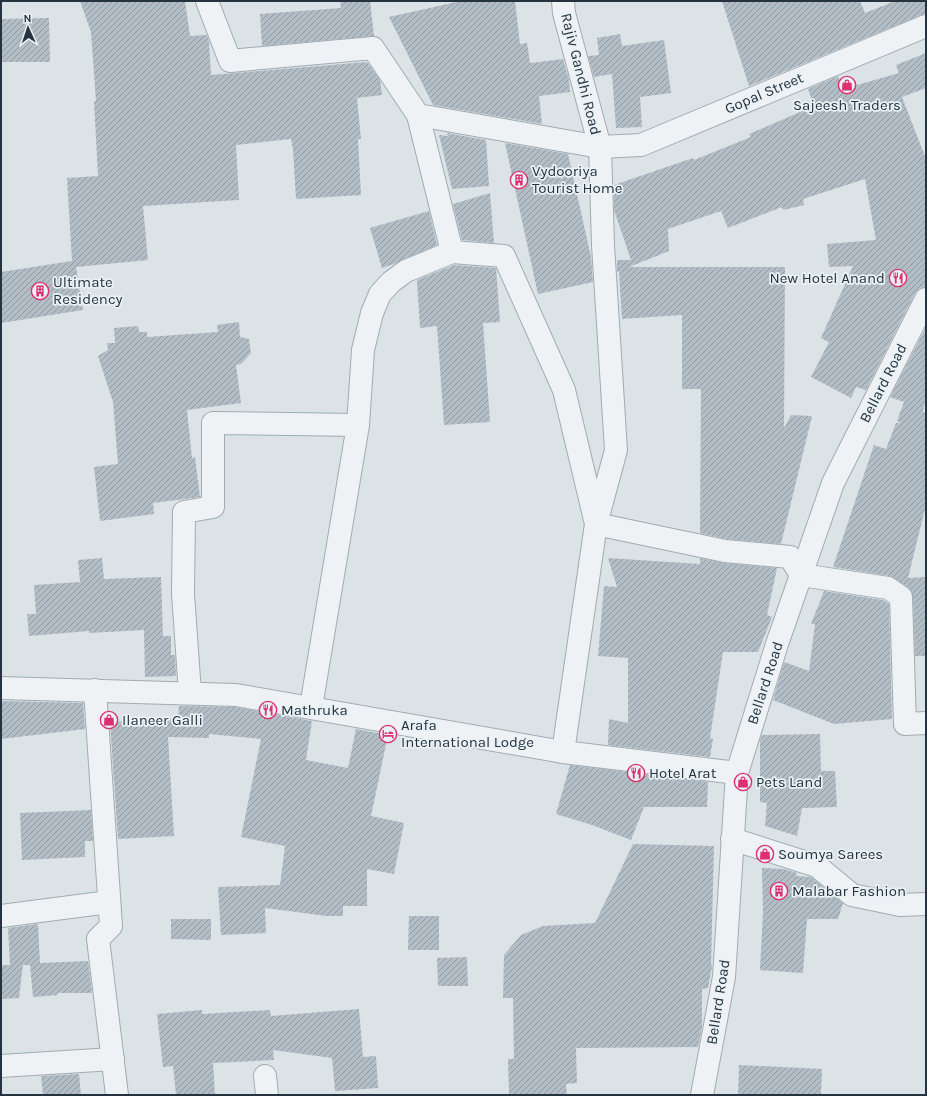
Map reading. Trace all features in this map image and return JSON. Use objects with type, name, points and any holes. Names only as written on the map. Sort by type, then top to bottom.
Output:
[{"type":"street","points":[[207,1],[230,61],[373,48],[418,115],[452,252]]},
{"type":"street","name":"Rajiv Gandhi Road","points":[[563,1],[564,13],[600,148],[603,245],[616,450],[596,524]]},
{"type":"street","name":"Gopal Street","points":[[418,115],[600,148],[641,144],[926,26]]},
{"type":"street","points":[[310,707],[358,425],[363,350],[372,313],[380,294],[391,282],[406,271],[452,252],[504,256],[564,390],[596,524],[563,752]]},
{"type":"street","name":"Bellard Road","points":[[702,1095],[724,977],[736,774],[777,644],[833,483],[926,298]]},
{"type":"street","points":[[190,693],[182,594],[184,512],[213,507],[213,423],[358,425]]},
{"type":"street","points":[[596,524],[725,551],[790,557],[801,576],[888,588],[901,597],[906,724],[926,723]]},
{"type":"street","points":[[1,688],[236,695],[563,752],[736,774]]},
{"type":"street","points":[[95,690],[111,926],[98,939],[117,1095]]},
{"type":"street","points":[[732,839],[817,866],[852,895],[900,905],[926,904]]},
{"type":"street","points":[[1,916],[109,902]]},
{"type":"street","points":[[1,1066],[113,1059]]},
{"type":"building","points":[[80,1],[185,1],[190,36],[207,35],[209,42],[211,75],[367,62],[380,80],[382,95],[357,98],[361,139],[358,139],[361,195],[296,199],[291,139],[236,145],[239,200],[143,206],[148,260],[76,267],[83,310],[1,323],[1,272],[72,261],[67,178],[98,176],[94,101],[96,101],[91,32]]},
{"type":"building","points":[[340,1],[370,1],[374,36],[262,46],[260,14],[341,8]]},
{"type":"building","points":[[461,1],[515,1],[520,44],[527,43],[530,63],[563,59],[569,80],[570,92],[539,96],[542,124],[433,105],[389,17]]},
{"type":"building","points":[[722,1],[860,1],[865,13],[895,1],[926,1],[926,13],[749,86]]},
{"type":"building","points":[[49,18],[50,62],[1,62],[1,19]]},
{"type":"building","points":[[620,34],[622,46],[664,40],[671,93],[640,97],[642,127],[616,128],[612,74],[594,77],[588,56],[599,55],[597,38]]},
{"type":"building","points":[[926,53],[926,88],[902,97],[926,159],[926,287],[920,288],[915,293],[866,390],[856,387],[851,398],[811,377],[829,342],[821,338],[853,266],[829,267],[827,244],[876,240],[865,179],[803,199],[804,205],[783,210],[782,207],[728,228],[721,211],[668,229],[669,251],[629,267],[785,267],[784,428],[791,415],[812,416],[781,544],[727,539],[700,533],[701,389],[682,389],[682,315],[622,319],[617,260],[631,260],[614,210],[614,185],[693,158],[694,160],[751,137],[749,134],[814,106],[808,89],[838,76],[843,89],[899,73],[896,65]]},
{"type":"building","points":[[447,133],[486,140],[489,186],[452,189],[439,135],[448,136]]},
{"type":"building","points":[[505,143],[568,154],[591,257],[593,282],[538,294]]},
{"type":"building","points":[[490,193],[494,243],[462,240],[453,204]]},
{"type":"building","points":[[429,211],[437,245],[382,268],[370,228]]},
{"type":"building","points":[[454,265],[496,268],[500,322],[483,323],[490,422],[444,425],[437,326],[420,328],[417,280]]},
{"type":"building","points":[[239,322],[240,337],[249,339],[251,353],[241,364],[236,365],[241,403],[187,410],[192,458],[195,457],[200,497],[153,503],[154,514],[100,521],[94,467],[118,464],[113,402],[98,356],[108,350],[107,343],[115,343],[114,328],[138,326],[139,332],[147,332],[147,337],[218,332],[217,325]]},
{"type":"building","points":[[926,327],[926,396],[923,412],[926,413],[926,505],[908,578],[926,577],[926,656],[915,656],[913,597],[908,587],[890,576],[833,567],[874,445],[886,449],[896,423],[901,423],[897,421],[904,402],[890,397]]},
{"type":"building","points":[[102,558],[104,579],[161,577],[163,636],[171,636],[171,655],[175,655],[176,676],[145,677],[144,630],[89,633],[89,631],[29,636],[27,614],[36,614],[34,585],[80,582],[78,560]]},
{"type":"building","points":[[608,558],[700,564],[700,558],[724,563],[777,568],[767,615],[772,617],[758,652],[723,652],[710,738],[713,739],[710,757],[608,745],[609,719],[628,723],[628,658],[598,656],[604,586],[617,587]]},
{"type":"building","points":[[824,591],[883,600],[889,604],[892,719],[834,724],[773,700],[784,662],[809,671],[815,624],[811,624]]},
{"type":"building","points":[[1,701],[83,703],[85,729],[1,739]]},
{"type":"building","points":[[179,706],[235,707],[312,721],[306,760],[348,768],[356,729],[388,735],[371,816],[404,823],[394,874],[367,869],[367,906],[343,906],[343,916],[327,916],[265,908],[266,933],[221,935],[218,887],[280,885],[285,846],[241,837],[261,739],[209,734],[209,738],[168,737],[174,836],[118,839],[110,722],[178,718]]},
{"type":"building","points":[[820,734],[821,771],[835,771],[837,807],[802,808],[797,836],[765,826],[767,803],[760,802],[760,741],[762,735]]},
{"type":"building","points":[[570,765],[708,782],[707,807],[644,807],[631,840],[592,825],[556,814]]},
{"type":"building","points":[[91,810],[93,841],[85,841],[85,857],[22,860],[20,813]]},
{"type":"building","points":[[633,844],[714,846],[712,967],[708,988],[702,989],[702,1027],[698,1047],[576,1048],[577,1083],[566,1084],[567,1095],[509,1095],[508,1059],[514,1059],[513,998],[503,998],[504,955],[521,935],[543,926],[595,923]]},
{"type":"building","points":[[762,868],[784,869],[797,873],[796,876],[811,877],[843,903],[838,919],[807,919],[803,973],[760,970],[763,912]]},
{"type":"building","points":[[409,916],[439,916],[439,950],[408,950]]},
{"type":"building","points":[[171,919],[211,919],[211,940],[171,939]]},
{"type":"building","points":[[38,924],[40,963],[88,961],[92,993],[57,993],[58,995],[33,997],[30,965],[23,965],[19,998],[1,999],[1,965],[10,965],[8,928]]},
{"type":"building","points":[[467,957],[468,986],[438,986],[437,958]]},
{"type":"building","points":[[359,1009],[363,1057],[376,1056],[378,1088],[335,1091],[332,1058],[273,1050],[274,1060],[213,1063],[215,1095],[176,1095],[173,1066],[163,1067],[157,1014],[202,1010],[202,1014],[270,1010],[271,1016]]},
{"type":"building","points":[[739,1065],[822,1069],[821,1095],[738,1095]]},
{"type":"building","points":[[79,1074],[81,1095],[43,1095],[41,1076]]},
{"type":"place","name":"Sajeesh Traders","points":[[847,85]]},
{"type":"place","name":"Vydooriya Tourist Home","points":[[519,180]]},
{"type":"place","name":"New Hotel Anand","points":[[898,278]]},
{"type":"place","name":"Ultimate Residency","points":[[40,291]]},
{"type":"place","name":"Mathruka","points":[[268,710]]},
{"type":"place","name":"Ilaneer Galli","points":[[109,720]]},
{"type":"place","name":"Arafa International Lodge","points":[[388,734]]},
{"type":"place","name":"Hotel Arat","points":[[636,773]]},
{"type":"place","name":"Pets Land","points":[[743,782]]},
{"type":"place","name":"Soumya Sarees","points":[[765,854]]},
{"type":"place","name":"Malabar Fashion","points":[[779,891]]}]
